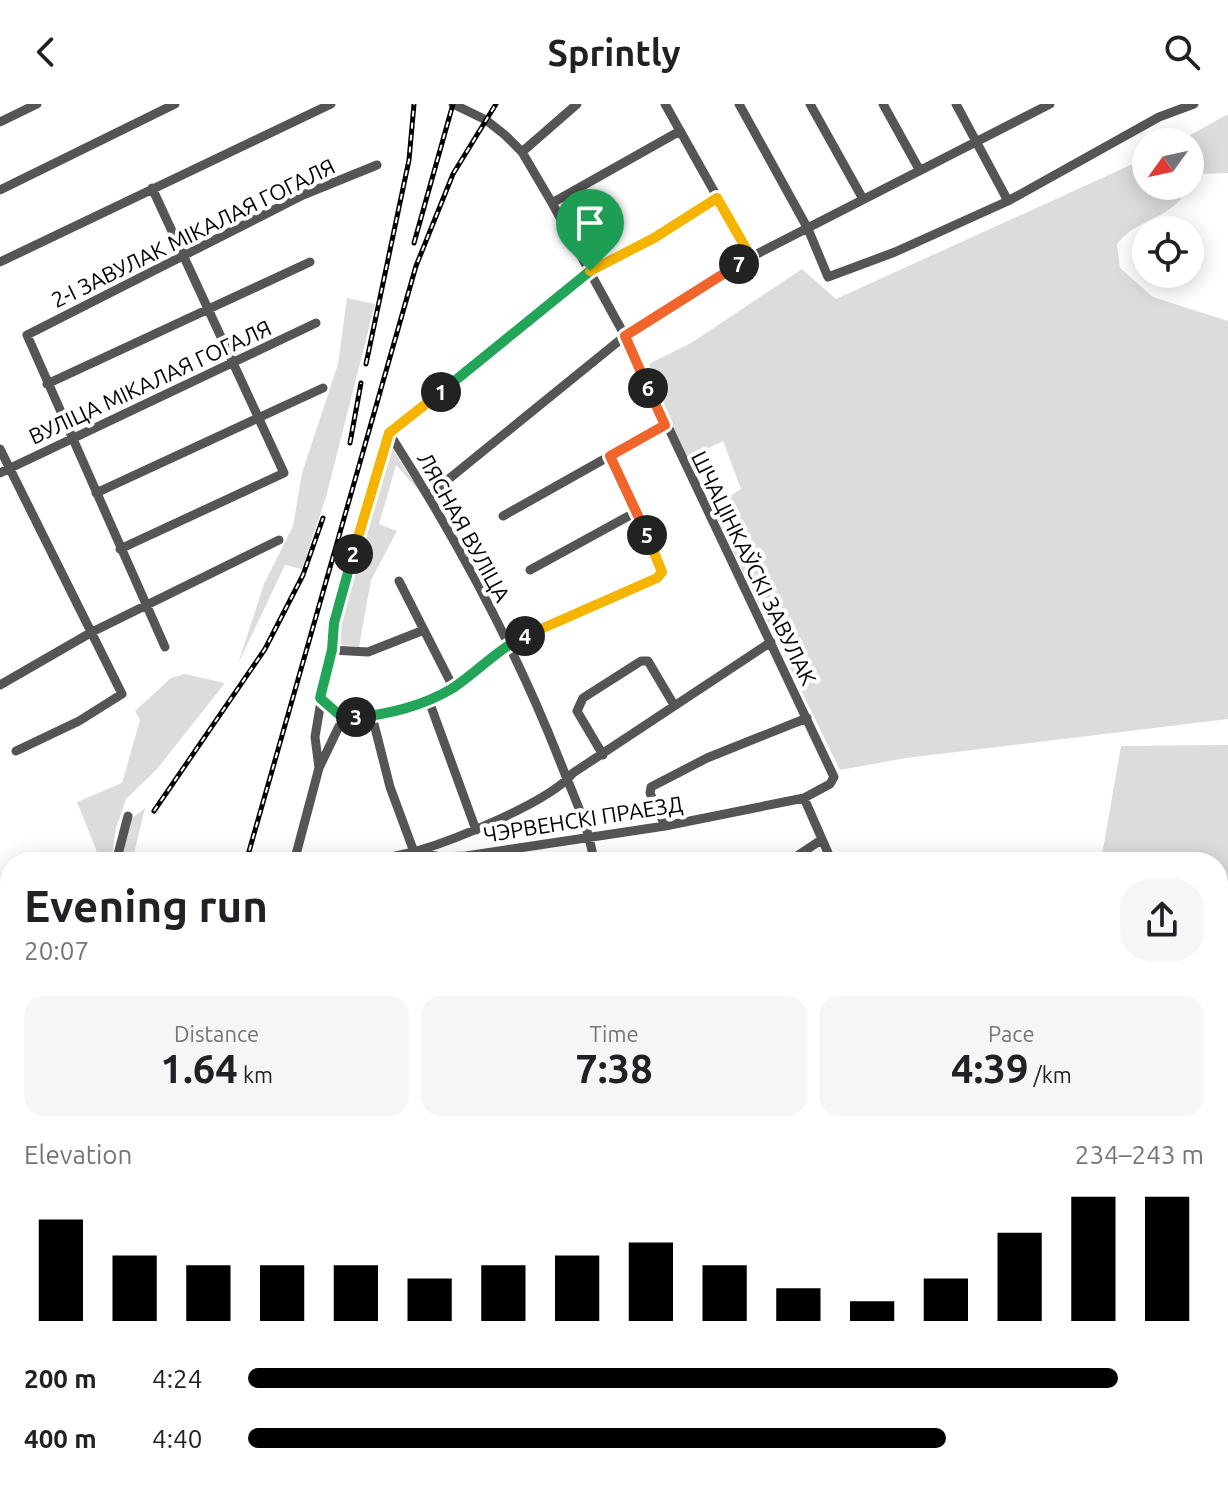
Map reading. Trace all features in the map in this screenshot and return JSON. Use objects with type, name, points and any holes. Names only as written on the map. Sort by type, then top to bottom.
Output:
[{"type":"street","points":[[0,122],[37,104]]},
{"type":"street","points":[[0,190],[175,104]]},
{"type":"street","points":[[0,262],[331,104]]},
{"type":"street","points":[[522,152],[577,104]]},
{"type":"street","points":[[665,104],[751,257]]},
{"type":"street","points":[[739,104],[808,229],[824,272],[834,277],[1008,201],[1159,117],[1194,104]]},
{"type":"street","points":[[810,104],[863,199]]},
{"type":"street","points":[[883,104],[919,169]]},
{"type":"street","points":[[956,104],[1008,201]]},
{"type":"street","points":[[429,495],[625,336],[751,257],[919,169],[978,144],[1050,104]]},
{"type":"street","name":"ШЧАЦІНКАЎСКІ ЗАВУЛАК","points":[[459,105],[486,120],[522,152],[625,336],[834,777],[830,784],[804,798]]},
{"type":"street","points":[[552,203],[680,131]]},
{"type":"street","name":"2-І ЗАВУЛАК МІКАЛАЯ ГОГАЛЯ","points":[[47,384],[27,335],[303,195],[377,165]]},
{"type":"street","points":[[120,549],[284,473],[230,363],[152,188]]},
{"type":"street","points":[[319,768],[315,737],[320,698],[332,650],[334,623],[389,433],[590,271],[654,238],[717,198]]},
{"type":"street","points":[[165,647],[47,384],[310,262]]},
{"type":"street","name":"ВУЛІЦА МІКАЛАЯ ГОГАЛЯ","points":[[5,471],[316,323]]},
{"type":"street","points":[[96,493],[323,388]]},
{"type":"street","points":[[503,516],[665,425]]},
{"type":"street","name":"ЛЯСНАЯ ВУЛІЦА","points":[[389,433],[429,495],[509,644],[538,704],[590,835],[593,852]]},
{"type":"street","points":[[0,449],[5,471],[122,694],[79,721],[16,751]]},
{"type":"street","points":[[320,698],[343,718],[372,716],[429,701],[453,687],[509,644],[649,582],[662,572],[610,456]]},
{"type":"street","points":[[530,570],[636,512]]},
{"type":"street","points":[[0,685],[92,632],[279,540]]},
{"type":"street","points":[[399,581],[453,687]]},
{"type":"street","points":[[332,650],[368,652],[424,630]]},
{"type":"street","points":[[426,852],[476,830],[567,781],[674,705],[771,642]]},
{"type":"street","points":[[603,755],[577,711],[583,698],[641,661],[648,661],[674,705]]},
{"type":"street","points":[[429,701],[437,733],[476,830]]},
{"type":"street","points":[[372,716],[390,787],[411,852]]},
{"type":"street","points":[[297,852],[319,768],[343,718]]},
{"type":"street","points":[[665,826],[650,793],[651,787],[728,749],[807,718]]},
{"type":"street","points":[[804,798],[827,852]]},
{"type":"street","name":"ЧЭРВЕНСКІ ПРАЕЗД","points":[[490,852],[665,826],[804,798]]},
{"type":"street","points":[[119,852],[128,816]]},
{"type":"street","points":[[803,852],[821,840]]},
{"type":"shaded area","points":[[1228,114],[1228,173],[1204,174],[1203,128]]},
{"type":"shaded area","points":[[1132,164],[1132,200],[1180,200],[1158,216],[1132,216],[1132,230],[1117,244],[1120,268],[1132,279],[1132,288],[1143,288],[1153,297],[1228,321],[1228,719],[906,758],[840,770],[712,508],[741,489],[723,441],[688,458],[666,415],[649,364],[691,343],[802,269],[836,299]]},
{"type":"shaded area","points":[[347,298],[375,304],[326,497],[302,569],[285,565],[238,664],[264,584],[293,526],[302,473],[338,364]]},
{"type":"shaded area","points":[[388,447],[421,493],[396,465],[379,524],[397,531],[371,580],[359,647],[338,644],[339,622]]},
{"type":"shaded area","points":[[185,674],[225,683],[157,769],[126,799],[116,828],[112,852],[97,852],[77,802],[122,783],[140,720],[135,711],[171,678]]},
{"type":"shaded area","points":[[1228,745],[1228,852],[1103,852],[1121,746]]},
{"type":"shaded area","points":[[145,808],[134,852],[122,852],[131,819]]},
{"type":"railway","points":[[366,364],[409,160],[414,104]]},
{"type":"railway","points":[[414,243],[453,104]]},
{"type":"railway","points":[[249,852],[416,266],[453,174],[496,104]]},
{"type":"railway","points":[[350,443],[361,383]]},
{"type":"railway","points":[[154,811],[265,649],[303,575],[323,518]]},
{"type":"route","points":[[717,198],[751,257],[625,336],[665,425],[610,456],[662,572],[649,582],[509,644],[453,687],[429,701],[372,716],[343,718],[320,698],[332,650],[334,623],[389,433],[590,271],[654,238],[717,198]]}]
